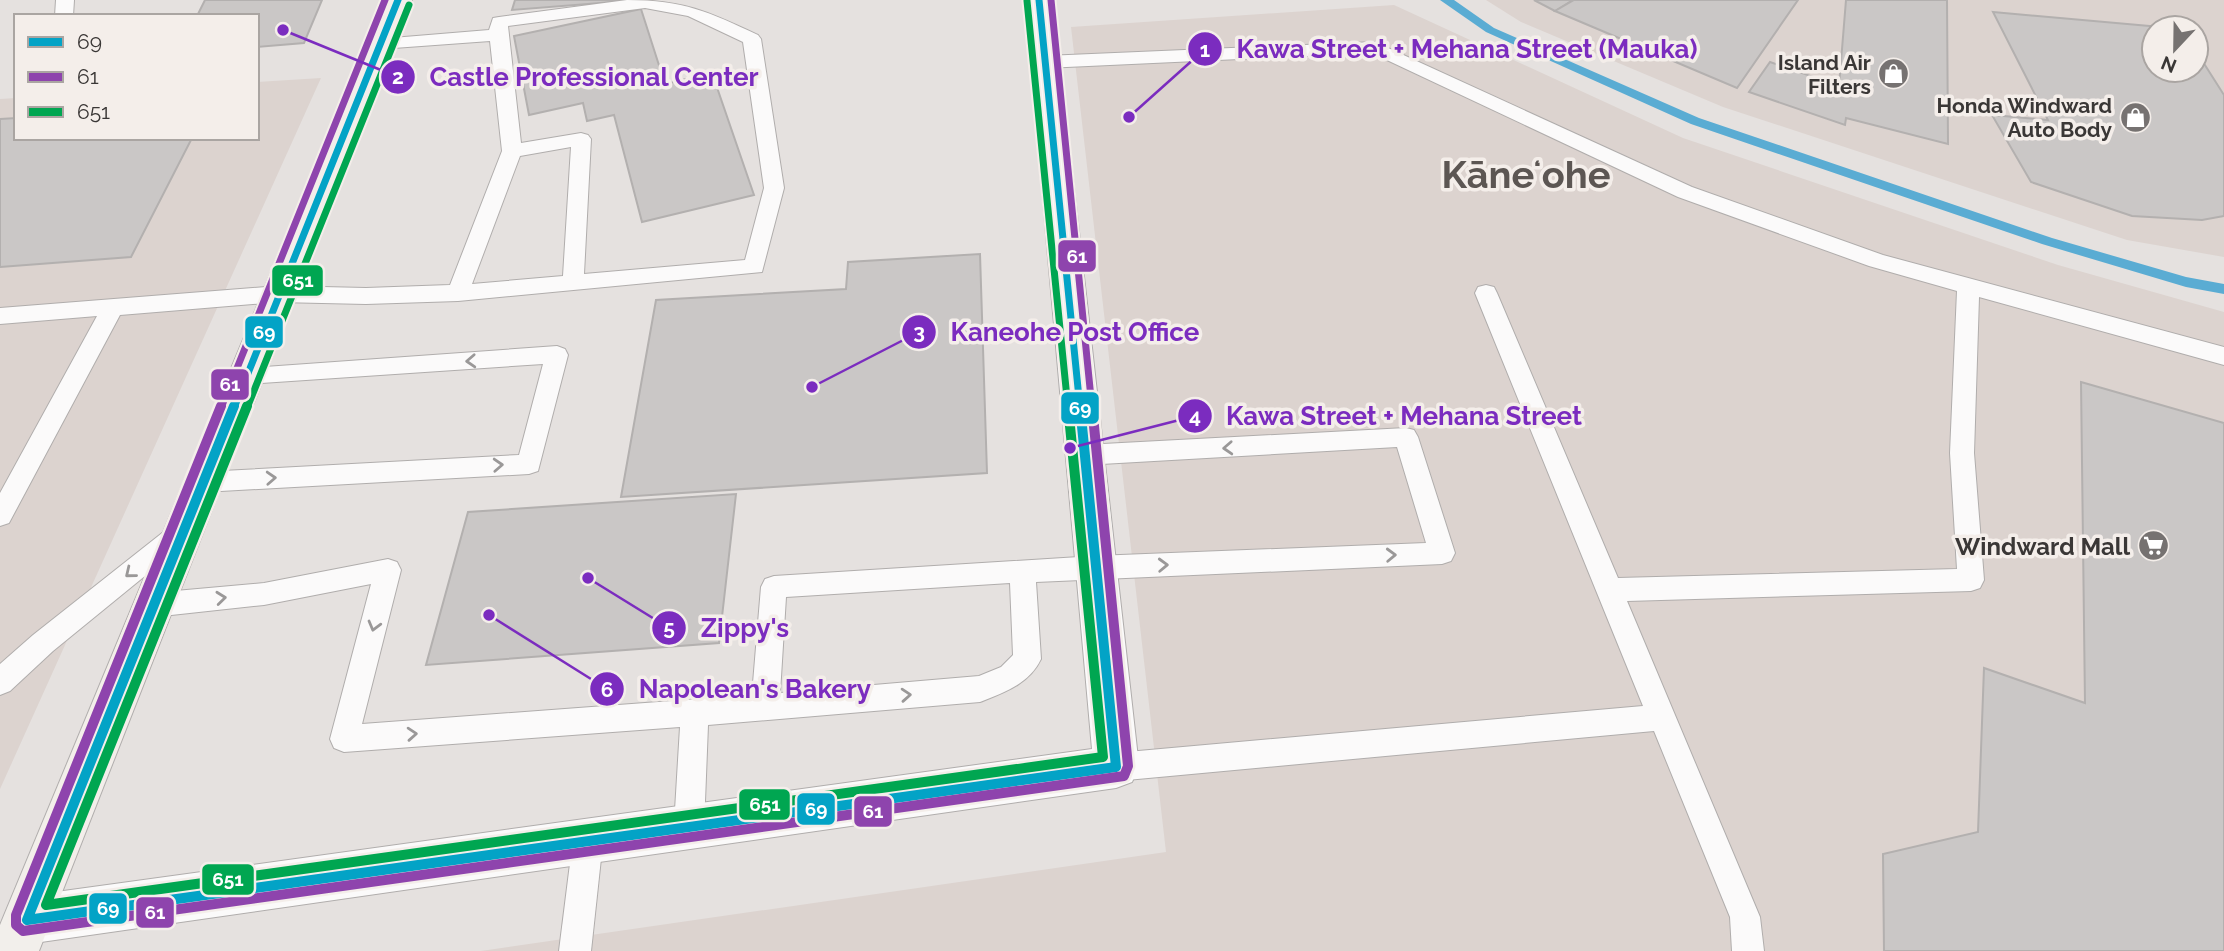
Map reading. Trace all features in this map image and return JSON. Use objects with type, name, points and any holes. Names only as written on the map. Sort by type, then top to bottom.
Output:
[{"type":"main road","points":[[14,931],[153,605],[398,0]]},
{"type":"street","points":[[14,931],[588,840],[1116,766],[1039,0]]},
{"type":"lane","points":[[458,293],[512,151],[498,29],[505,0]]},
{"type":"lane","points":[[0,316],[278,294],[366,296],[458,293],[754,267],[774,188],[752,39],[693,12],[645,3],[498,29],[380,44]]},
{"type":"lane","points":[[1045,62],[1376,47],[1685,192],[1877,261],[2224,356]]},
{"type":"lane","points":[[512,151],[581,139],[573,283]]},
{"type":"lane","points":[[1609,590],[1971,580],[1962,453],[1968,287]]},
{"type":"lane","points":[[1486,293],[1745,917],[1748,951]]},
{"type":"lane","points":[[0,516],[113,307]]},
{"type":"lane","points":[[203,482],[529,464],[556,355],[246,375]]},
{"type":"lane","points":[[765,706],[774,587],[1095,567],[1442,553],[1406,437],[1084,455]]},
{"type":"lane","points":[[0,682],[35,650],[183,530]]},
{"type":"lane","points":[[153,605],[264,594],[388,570],[344,739],[980,689],[1011,676],[1027,659],[1022,572]]},
{"type":"lane","points":[[689,827],[695,713]]},
{"type":"lane","points":[[1116,766],[1662,717]]},
{"type":"lane","points":[[575,951],[588,840]]},
{"type":"shaded area","points":[[1486,0],[2224,0],[2224,257],[2127,240],[1723,107],[1521,22]]},
{"type":"shaded area","points":[[1394,5],[1683,138],[2058,265],[2224,312],[2224,951],[481,951],[1166,852],[1071,27]]},
{"type":"shaded area","points":[[321,78],[0,789],[0,99],[14,98],[14,140],[259,140],[259,82]]},
{"type":"building","points":[[205,0],[322,0],[304,43],[259,47],[259,14],[198,14]]},
{"type":"building","points":[[515,0],[638,0],[512,10]]},
{"type":"building","points":[[1534,0],[1573,0],[1555,11]]},
{"type":"building","points":[[1574,0],[1798,0],[1737,88],[1555,11]]},
{"type":"building","name":"Island Air Filters","points":[[1846,0],[1947,0],[1948,144],[1846,118],[1845,125],[1749,92],[1770,62],[1839,86]]},
{"type":"building","points":[[641,9],[665,84],[712,73],[754,195],[642,222],[614,115],[587,121],[583,103],[529,115],[514,36]]},
{"type":"building","name":"Honda Windward Auto Body","points":[[1993,12],[2140,25],[2140,84],[2210,84],[2210,73],[2224,95],[2224,216],[2202,220],[2132,216],[2031,182],[1992,115],[2048,120]]},
{"type":"building","points":[[14,118],[14,140],[191,140],[131,257],[0,267],[0,119]]},
{"type":"building","points":[[980,254],[987,473],[621,497],[656,300],[846,289],[848,262]]},
{"type":"building","name":"Windward Mall","points":[[2081,382],[2224,423],[2224,951],[1884,951],[1883,854],[1978,832],[1984,668],[2085,703]]},
{"type":"building","points":[[736,494],[719,643],[426,665],[468,512]]},
{"type":"waterway","points":[[1446,0],[1490,30],[1695,121],[2047,241],[2186,282],[2224,289]]},
{"type":"transit line","name":"61","points":[[385,0],[16,915],[16,925],[23,931],[1124,776],[1128,766],[1051,0]]},
{"type":"transit line","name":"69","points":[[398,0],[27,920],[1116,767],[1039,0]]},
{"type":"transit line","name":"651","points":[[409,5],[46,905],[1103,757],[1027,1]]},
{"type":"place","name":"Castle Professional Center","points":[[283,30]]},
{"type":"place","name":"Island Air Filters","points":[[1894,74]]},
{"type":"place","name":"Kawa Street + Mehana Street (Mauka)","points":[[1129,117]]},
{"type":"place","name":"Honda Windward Auto Body","points":[[2135,117]]},
{"type":"place","name":"Kaneohe Post Office","points":[[812,387]]},
{"type":"place","name":"Kawa Street + Mehana Street","points":[[1070,448]]},
{"type":"place","name":"Windward Mall","points":[[2153,546]]},
{"type":"place","name":"Zippy's","points":[[588,578]]},
{"type":"place","name":"Napolean's Bakery","points":[[489,615]]},
{"type":"district","name":"Kāneʻohe","points":[[1526,174]]}]
